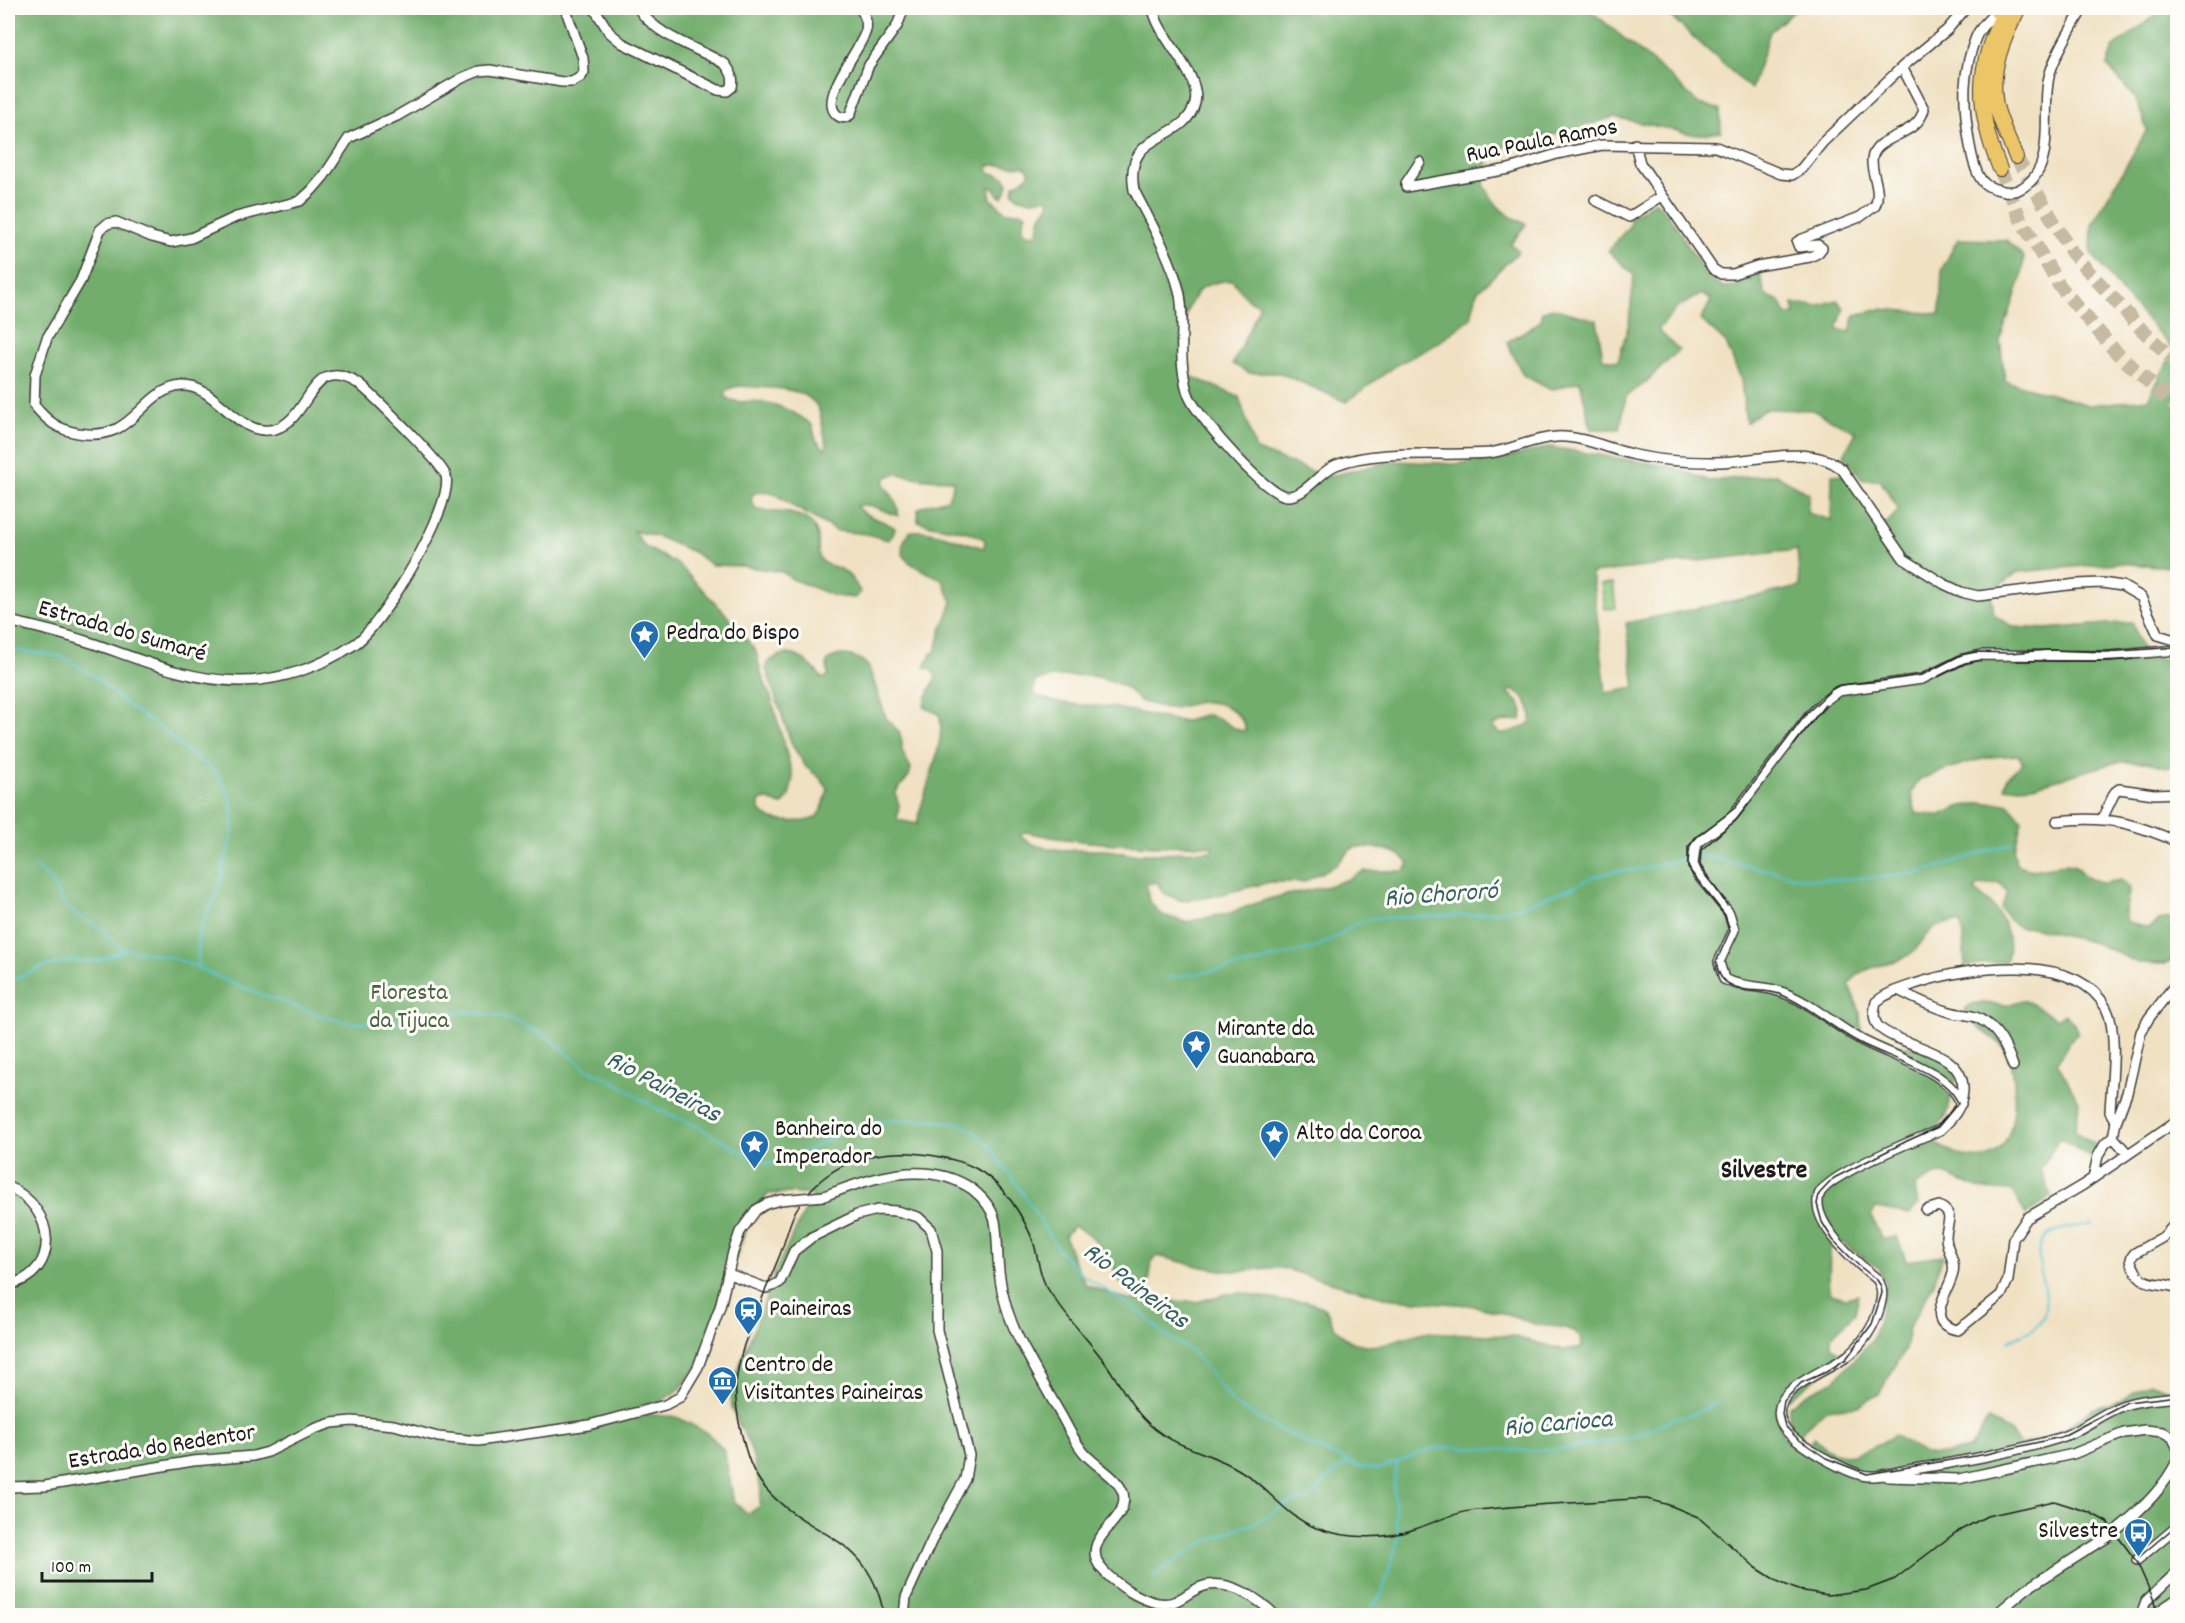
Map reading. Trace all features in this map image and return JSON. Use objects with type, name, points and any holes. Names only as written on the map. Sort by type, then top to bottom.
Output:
[{"type":"highway","points":[[2016,157],[1996,107],[1995,82],[1999,54],[2007,31],[2019,8]]},
{"type":"highway","points":[[1999,54],[2025,8]]},
{"type":"highway","points":[[2000,9],[1983,65],[1982,90],[1984,120],[2000,169]]},
{"type":"street","name":"Estrada do Sumaré","points":[[8,621],[61,634],[147,663],[186,673],[240,681],[283,676],[310,668],[357,643],[376,622],[433,530],[442,508],[446,488],[446,475],[434,460],[359,384],[349,377],[337,374],[325,377],[288,422],[264,430],[249,426],[198,389],[184,386],[168,389],[124,426],[95,436],[59,428],[45,418],[34,405],[35,375],[47,338],[81,280],[100,230],[107,224],[116,222],[162,241],[179,242],[236,217],[300,201],[324,176],[349,138],[397,116],[462,78],[479,71],[490,70],[550,81],[572,82],[581,77],[584,67],[565,8]]},
{"type":"street","points":[[594,8],[609,33],[622,43],[718,90],[727,91],[732,87],[731,72],[724,64],[657,28],[644,17],[638,8]]},
{"type":"street","points":[[860,8],[866,21],[866,30],[863,39],[846,65],[833,99],[833,109],[841,118],[850,115],[869,65],[897,26],[904,8]]},
{"type":"street","points":[[1153,8],[1159,25],[1188,71],[1195,91],[1195,103],[1180,124],[1138,154],[1134,162],[1132,179],[1134,190],[1170,266],[1180,293],[1183,325],[1182,365],[1191,401],[1253,475],[1278,495],[1296,495],[1318,476],[1336,465],[1370,458],[1489,453],[1557,437],[1573,438],[1638,456],[1679,461],[1718,462],[1800,455],[1818,457],[1833,462],[1842,469],[1904,559],[1944,585],[1978,596],[2077,584],[2103,583],[2122,586],[2140,597],[2158,635],[2178,640]]},
{"type":"street","name":"Rua Paula Ramos","points":[[1420,162],[1406,183],[1406,187],[1509,169],[1557,154],[1602,145],[1716,147],[1781,174],[1792,175],[1801,169],[1823,142],[1902,67],[1947,30],[1966,8]]},
{"type":"street","points":[[2000,9],[1981,29],[1971,55],[1965,84],[1966,112],[1977,173],[1984,184],[1995,190],[2007,192],[2018,190],[2028,183],[2044,158],[2050,72],[2083,8]]},
{"type":"street","points":[[1635,144],[1640,163],[1708,263],[1721,274],[1733,274],[1757,266],[1810,257],[1822,250],[1821,246],[1801,248],[1797,246],[1800,240],[1860,216],[1875,206],[1878,192],[1873,161],[1875,152],[1885,143],[1915,125],[1923,115],[1924,109],[1902,67]]},
{"type":"street","points":[[1595,200],[1629,217],[1662,196]]},
{"type":"street","points":[[1961,1104],[1955,1092],[1930,1072],[1858,1039],[1805,1003],[1778,990],[1732,983],[1724,979],[1719,962],[1734,930],[1729,913],[1698,875],[1693,864],[1695,848],[1699,841],[1731,818],[1811,714],[1830,695],[1838,691],[1922,679],[1962,659],[1981,655],[2103,656],[2178,650]]},
{"type":"street","points":[[2102,819],[2118,789],[2154,794],[2178,794]]},
{"type":"street","points":[[2057,821],[2102,819],[2122,822],[2178,842]]},
{"type":"street","points":[[2116,1122],[2110,1112],[2112,1041],[2107,1010],[2094,992],[2079,982],[2040,969],[2004,967],[1938,976],[1898,990],[1876,1002],[1874,1017],[1880,1028],[1927,1049],[1958,1068],[1963,1082],[1961,1104],[1940,1130],[1834,1179],[1820,1194],[1818,1204],[1834,1239],[1882,1285],[1881,1299],[1873,1325],[1850,1354],[1825,1371],[1791,1389],[1782,1401],[1780,1413],[1783,1426],[1797,1441],[1827,1460],[1867,1476],[1959,1479],[2073,1454],[2124,1433],[2145,1430],[2163,1432],[2172,1437],[2178,1448]]},
{"type":"street","points":[[2093,1178],[2098,1156],[2105,1144],[2113,1137],[2127,1093],[2141,1032],[2178,981]]},
{"type":"street","points":[[1898,990],[1921,1003],[1977,1017],[1996,1031],[2006,1046],[2013,1066]]},
{"type":"street","points":[[1926,1210],[1939,1206],[1950,1217],[1946,1241],[1954,1262],[1953,1274],[1940,1306],[1940,1316],[1943,1323],[1950,1329],[1958,1330],[2001,1295],[2008,1280],[2011,1246],[2023,1224],[2042,1208],[2093,1178],[2178,1120]]},
{"type":"street","points":[[2113,1137],[2128,1154]]},
{"type":"street","name":"Estrada do Redentor","points":[[8,1487],[45,1486],[193,1461],[253,1456],[268,1452],[314,1429],[332,1423],[352,1421],[394,1425],[438,1437],[478,1441],[589,1425],[666,1405],[680,1397],[698,1367],[717,1316],[740,1232],[753,1214],[766,1204],[780,1200],[824,1196],[862,1181],[911,1173],[929,1173],[965,1185],[979,1194],[989,1206],[995,1220],[1004,1299],[1016,1336],[1086,1455],[1117,1482],[1123,1493],[1122,1508],[1099,1539],[1094,1550],[1098,1563],[1112,1580],[1155,1603],[1164,1604],[1176,1601],[1189,1592],[1208,1584],[1226,1585],[1261,1601],[1276,1616]]},
{"type":"street","points":[[8,1187],[29,1200],[39,1211],[46,1232],[46,1250],[33,1274],[21,1282],[8,1285]]},
{"type":"street","points":[[729,1274],[765,1288],[773,1286],[780,1282],[794,1251],[812,1236],[857,1215],[879,1210],[897,1211],[918,1217],[931,1229],[937,1251],[937,1330],[969,1455],[965,1479],[932,1540],[906,1597],[904,1616]]},
{"type":"street","points":[[2178,1221],[2163,1237],[2135,1253],[2131,1257],[2131,1262],[2138,1277],[2143,1281],[2178,1288]]},
{"type":"street","points":[[1867,1476],[1988,1455],[2061,1438],[2127,1404],[2178,1397]]},
{"type":"street","points":[[1994,1616],[2026,1589],[2120,1527],[2157,1492],[2178,1459]]},
{"type":"street","points":[[2137,1560],[2178,1526]]},
{"type":"street","points":[[2178,1571],[2146,1601],[2143,1609],[2152,1616],[2178,1598]]},
{"type":"green space","name":"Floresta da Tijuca","points":[[8,8],[1593,8],[1591,11],[1667,74],[1699,104],[1720,109],[1721,132],[1696,135],[1614,117],[1561,133],[1511,143],[1489,156],[1484,185],[1501,209],[1526,224],[1511,244],[1519,251],[1477,292],[1471,318],[1439,342],[1397,365],[1346,402],[1280,373],[1249,373],[1233,364],[1260,305],[1248,300],[1232,280],[1204,287],[1192,302],[1184,332],[1188,375],[1239,397],[1256,450],[1326,477],[1393,461],[1455,464],[1501,459],[1550,447],[1672,467],[1710,481],[1776,474],[1809,494],[1807,513],[1831,520],[1832,474],[1847,476],[1884,526],[1899,510],[1880,480],[1863,480],[1844,455],[1856,432],[1812,410],[1764,409],[1746,423],[1741,380],[1726,343],[1701,320],[1711,300],[1702,294],[1678,307],[1658,330],[1679,350],[1644,384],[1626,396],[1620,429],[1591,429],[1580,381],[1551,390],[1523,375],[1507,342],[1541,321],[1542,312],[1552,308],[1597,320],[1603,359],[1618,361],[1629,323],[1634,275],[1608,251],[1631,224],[1629,218],[1655,201],[1670,217],[1706,276],[1723,287],[1737,286],[1760,273],[1765,295],[1780,301],[1786,315],[1795,314],[1793,304],[1817,306],[1837,300],[1844,308],[1837,329],[1850,332],[1855,315],[1881,309],[1940,314],[1942,269],[1958,239],[2006,240],[2024,257],[2022,276],[2000,340],[2005,381],[2089,405],[2148,399],[2174,350],[2124,295],[2091,253],[2092,224],[2147,130],[2137,101],[2107,65],[2113,48],[2164,8],[2177,8],[2177,565],[2171,567],[2118,563],[2018,572],[1991,592],[1994,615],[2013,627],[2045,629],[2132,622],[2145,657],[2177,659],[2177,766],[2166,767],[2147,762],[2118,762],[2033,786],[2005,788],[2009,776],[2023,763],[2018,755],[1991,757],[1920,779],[1911,793],[1916,813],[1938,816],[1962,806],[2007,803],[2022,820],[2014,851],[2016,864],[2033,870],[2067,864],[2075,866],[2084,875],[2102,883],[2121,880],[2130,887],[2125,912],[2127,922],[2148,928],[2158,921],[2177,919],[2177,957],[2165,964],[2138,963],[2095,943],[2032,927],[2021,928],[2009,920],[2001,908],[2008,892],[2000,883],[1979,885],[1975,890],[2000,915],[2008,938],[2006,961],[1965,966],[1962,926],[1959,922],[1946,923],[1930,931],[1917,948],[1903,958],[1867,970],[1854,978],[1849,984],[1860,1012],[1861,1030],[1867,1038],[1905,1046],[1925,1045],[1944,1050],[1953,1057],[1958,1071],[1945,1118],[1936,1130],[1935,1144],[1977,1159],[1995,1153],[2004,1143],[2010,1130],[2014,1098],[2014,1082],[2009,1056],[1997,1041],[1976,1025],[1964,1010],[1968,1006],[1979,1003],[2008,1005],[2022,1000],[2056,1019],[2065,1014],[2074,1024],[2078,1033],[2057,1062],[2079,1102],[2075,1131],[2100,1148],[2092,1158],[2060,1138],[2040,1169],[2052,1196],[2026,1215],[2012,1191],[1980,1189],[1944,1174],[1935,1175],[1915,1186],[1918,1205],[1910,1214],[1876,1208],[1871,1216],[1882,1239],[1897,1237],[1906,1261],[1943,1256],[1933,1285],[1909,1327],[1905,1349],[1879,1394],[1858,1406],[1826,1409],[1804,1429],[1800,1436],[1793,1430],[1789,1420],[1789,1406],[1806,1394],[1835,1380],[1872,1340],[1878,1323],[1886,1285],[1880,1269],[1839,1241],[1829,1250],[1831,1294],[1845,1298],[1859,1295],[1855,1313],[1831,1337],[1831,1346],[1844,1356],[1780,1406],[1779,1421],[1785,1438],[1801,1452],[1814,1437],[1826,1449],[1845,1455],[1863,1452],[1895,1435],[1922,1452],[1937,1455],[1969,1449],[1988,1420],[2008,1430],[2020,1445],[2054,1437],[2092,1409],[2123,1399],[2149,1383],[2177,1393],[2177,1615],[8,1616]],"holes":[[[991,165],[1025,166],[1030,172],[1026,178],[1014,185],[1013,192],[1024,199],[1047,198],[1050,203],[1041,216],[1037,234],[1028,235],[1023,230],[1026,214],[1006,212],[991,199],[989,187],[994,188],[1002,197],[1008,184],[1005,177],[988,172],[987,167]],[[740,386],[783,389],[804,395],[818,408],[827,444],[825,449],[816,440],[812,425],[795,413],[769,403],[730,400],[725,397],[725,393],[731,388]],[[897,474],[924,479],[952,480],[953,486],[948,499],[918,509],[918,521],[969,532],[985,540],[984,548],[938,534],[911,531],[902,549],[909,562],[942,579],[952,602],[936,651],[931,654],[925,667],[932,670],[936,677],[924,707],[939,714],[941,725],[937,752],[917,824],[897,820],[899,805],[895,793],[909,776],[911,768],[902,751],[899,732],[886,718],[869,667],[860,659],[842,655],[827,662],[828,675],[825,678],[822,678],[804,660],[791,654],[775,657],[767,663],[766,669],[792,745],[806,767],[820,778],[828,789],[821,810],[813,819],[794,822],[770,818],[759,809],[759,802],[765,799],[782,805],[789,797],[793,777],[756,651],[724,612],[678,564],[645,547],[633,531],[656,536],[693,552],[712,565],[743,566],[782,572],[792,579],[834,596],[854,598],[860,591],[850,577],[842,570],[825,564],[821,560],[818,554],[818,536],[812,524],[798,515],[756,509],[751,500],[754,493],[766,492],[777,495],[837,531],[867,534],[888,540],[895,528],[864,513],[856,506],[872,506],[898,516],[892,495],[884,484],[886,477]],[[1797,550],[1800,587],[1626,623],[1635,688],[1606,693],[1592,573]],[[1088,675],[1118,684],[1129,690],[1140,701],[1160,707],[1176,708],[1203,702],[1224,705],[1240,717],[1246,730],[1237,729],[1216,717],[1204,715],[1185,721],[1173,720],[1119,708],[1061,703],[1033,694],[1035,681],[1053,677]],[[1512,690],[1521,695],[1529,706],[1531,722],[1516,730],[1499,733],[1492,726],[1500,722],[1521,720],[1523,711],[1519,703],[1508,692]],[[1025,832],[1096,843],[1148,846],[1204,845],[1213,846],[1213,849],[1211,851],[1128,854],[1108,850],[1049,849],[1020,836]],[[1356,847],[1378,848],[1392,852],[1409,864],[1404,871],[1364,871],[1328,886],[1268,899],[1230,913],[1186,922],[1162,915],[1149,901],[1146,884],[1157,882],[1163,893],[1182,901],[1210,897],[1270,882],[1304,882],[1336,865],[1351,849]],[[768,1194],[813,1195],[775,1271],[734,1378],[732,1409],[750,1447],[761,1489],[760,1506],[748,1514],[734,1502],[724,1450],[709,1434],[677,1417],[643,1414],[681,1388],[709,1349],[725,1303],[735,1260],[748,1224]],[[1073,1226],[1085,1232],[1099,1245],[1127,1288],[1132,1289],[1149,1283],[1152,1261],[1158,1256],[1229,1271],[1281,1268],[1391,1299],[1469,1305],[1537,1325],[1561,1327],[1574,1331],[1581,1337],[1582,1347],[1565,1350],[1511,1336],[1424,1332],[1375,1346],[1349,1341],[1334,1327],[1323,1307],[1306,1301],[1282,1301],[1243,1293],[1226,1294],[1197,1302],[1128,1300],[1086,1285],[1072,1257],[1065,1236]]]},
{"type":"green space","points":[[1661,8],[1798,8],[1770,32],[1751,89]]},
{"type":"green space","points":[[1613,583],[1616,608],[1605,609],[1601,584]]},
{"type":"waterway","points":[[8,649],[58,656],[70,661],[96,677],[123,702],[168,734],[220,777],[229,796],[234,816],[233,829],[218,890],[198,935],[198,967]]},
{"type":"waterway","name":"Rio Chororó","points":[[1696,857],[1704,856],[1803,878],[1825,880],[1922,872],[2012,843]]},
{"type":"waterway","name":"Rio Chororó","points":[[1168,978],[1248,965],[1317,947],[1355,924],[1374,918],[1471,915],[1513,909],[1576,886],[1592,877],[1683,859]]},
{"type":"waterway","points":[[35,867],[51,880],[60,899],[73,912],[102,930],[123,950]]},
{"type":"waterway","name":"Rio Paineiras","points":[[8,982],[43,967],[70,961],[97,961],[127,949],[187,963],[236,985],[345,1022],[386,1024],[446,1013],[467,1012],[494,1015],[545,1035],[587,1069],[612,1080],[657,1109],[695,1125],[769,1164],[788,1160],[843,1132],[874,1121],[928,1120],[962,1124],[986,1142],[1018,1186],[1058,1249],[1081,1274],[1142,1313],[1163,1333],[1193,1352],[1235,1405],[1274,1427],[1359,1467],[1380,1469],[1428,1450],[1446,1447],[1535,1451],[1611,1441],[1633,1437],[1673,1418],[1691,1415],[1718,1402]]},
{"type":"waterway","name":"Rio Carioca","points":[[2008,1341],[2032,1329],[2042,1319],[2045,1309],[2039,1262],[2042,1242],[2048,1235],[2058,1230],[2092,1224]]},
{"type":"waterway","points":[[1153,1576],[1202,1543],[1251,1525],[1292,1501],[1309,1498],[1333,1473],[1349,1463]]},
{"type":"waterway","points":[[1364,1616],[1382,1594],[1399,1537],[1394,1484],[1397,1463]]},
{"type":"tunnel","points":[[2016,157],[2072,253],[2142,330],[2178,364]]},
{"type":"tunnel","points":[[2000,169],[2020,218],[2059,285],[2115,351],[2178,409]]},
{"type":"tram line","points":[[2178,647],[2106,652],[2049,650],[2010,653],[1976,652],[1961,655],[1922,675],[1840,685],[1831,690],[1807,713],[1735,808],[1697,837],[1688,847],[1688,868],[1725,915],[1730,931],[1716,962],[1723,980],[1741,989],[1779,994],[1790,999],[1858,1042],[1914,1066],[1941,1082],[1958,1103],[1938,1127],[1834,1178],[1819,1194],[1817,1204],[1822,1222],[1833,1240],[1877,1280],[1882,1293],[1872,1324],[1846,1359],[1826,1372],[1801,1383],[1784,1401],[1782,1414],[1785,1426],[1798,1439],[1826,1458],[1867,1474],[1987,1454],[2061,1437],[2127,1402],[2178,1396]]},
{"type":"tram line","points":[[2017,661],[2133,659]]},
{"type":"tram line","points":[[1939,676],[1965,663],[1981,660]]},
{"type":"tram line","points":[[1794,745],[1825,705]]},
{"type":"tram line","points":[[1727,905],[1700,865],[1701,850],[1737,819],[1752,800]]},
{"type":"tram line","points":[[884,1616],[877,1589],[866,1568],[837,1540],[783,1506],[756,1476],[738,1419],[736,1388],[744,1345],[795,1212],[806,1196],[818,1182],[849,1163],[866,1157],[902,1153],[936,1156],[961,1162],[993,1180],[1012,1202],[1030,1233],[1043,1279],[1051,1295],[1099,1354],[1143,1418],[1165,1436],[1241,1471],[1295,1516],[1316,1528],[1353,1536],[1391,1535],[1469,1511],[1647,1499],[1698,1517],[1755,1567],[1777,1581],[1798,1590],[1828,1595],[1866,1590],[1895,1579],[1955,1533],[1987,1516],[2054,1501],[2089,1512],[2107,1522],[2137,1562],[2153,1598],[2158,1616]]},
{"type":"tram line","points":[[2139,1557],[2178,1524]]},
{"type":"place","name":"Pedra do Bispo","points":[[645,660]]},
{"type":"place","name":"Mirante da Guanabara","points":[[1196,1070]]},
{"type":"place","name":"Alto da Coroa","points":[[1275,1160]]},
{"type":"place","name":"Banheira do Imperador","points":[[754,1170]]},
{"type":"place","name":"Paineiras","points":[[748,1336]]},
{"type":"place","name":"Centro de Visitantes Paineiras","points":[[723,1406]]},
{"type":"place","name":"Silvestre","points":[[2139,1558]]},
{"type":"district","name":"Silvestre","points":[[1764,1171]]}]
